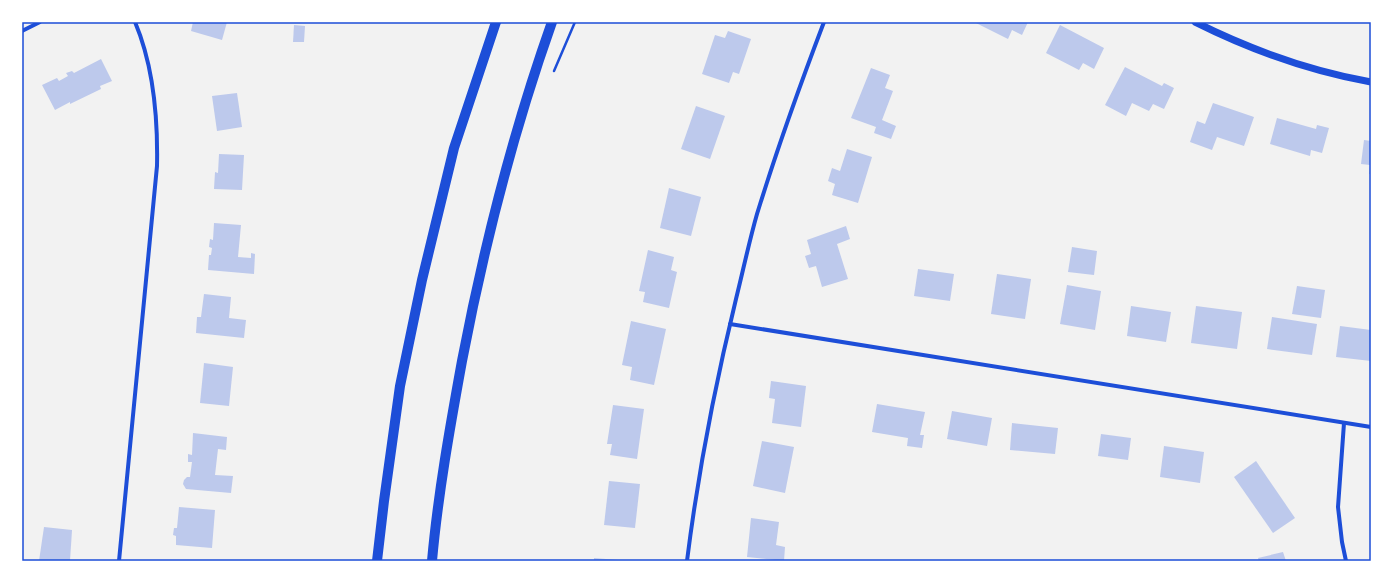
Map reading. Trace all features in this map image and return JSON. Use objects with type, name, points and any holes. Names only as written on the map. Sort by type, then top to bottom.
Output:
[{"type":"main road","points":[[377,561],[400,386],[422,280],[454,148],[496,22]]},
{"type":"main road","points":[[432,561],[453,408],[477,286],[506,170],[552,22]]},
{"type":"street","points":[[22,31],[40,22]]},
{"type":"street","points":[[119,561],[157,166],[157,132],[154,96],[146,53],[135,22]]},
{"type":"street","points":[[687,561],[692,520],[707,432],[730,324],[757,214],[788,121],[824,22]]},
{"type":"street","points":[[1197,22],[1260,51],[1314,69],[1371,82]]},
{"type":"street","points":[[730,324],[1371,427]]},
{"type":"street","points":[[1344,423],[1338,507],[1346,561]]},
{"type":"path","points":[[554,72],[576,22]]},
{"type":"building","points":[[193,22],[227,22],[222,40],[191,31]]},
{"type":"building","points":[[974,22],[1028,22],[1022,35],[1012,30],[1008,39]]},
{"type":"building","points":[[294,25],[305,26],[304,42],[293,42]]},
{"type":"building","points":[[1060,25],[1104,48],[1094,69],[1083,63],[1079,70],[1046,53]]},
{"type":"building","points":[[728,31],[751,39],[739,74],[733,72],[729,83],[702,74],[715,35],[725,38]]},
{"type":"building","points":[[101,59],[112,81],[100,86],[101,89],[55,110],[42,85],[57,78],[59,81],[68,76],[66,73],[72,71],[74,73]]},
{"type":"building","points":[[1125,67],[1162,86],[1164,83],[1174,88],[1164,109],[1153,104],[1149,111],[1132,103],[1126,116],[1105,105]]},
{"type":"building","points":[[871,68],[890,75],[885,88],[893,91],[882,120],[896,126],[891,139],[874,133],[876,127],[851,118]]},
{"type":"building","points":[[237,93],[242,127],[217,131],[212,96]]},
{"type":"building","points":[[1213,103],[1254,117],[1244,146],[1217,137],[1212,150],[1190,142],[1197,121],[1205,124]]},
{"type":"building","points":[[696,106],[725,116],[710,159],[681,149]]},
{"type":"building","points":[[1277,118],[1316,129],[1317,125],[1329,128],[1322,153],[1311,150],[1310,156],[1270,144]]},
{"type":"building","points":[[1364,140],[1371,141],[1371,174],[1369,174],[1370,165],[1361,164]]},
{"type":"building","points":[[847,149],[872,157],[858,203],[832,195],[835,184],[828,181],[832,168],[840,171]]},
{"type":"building","points":[[219,154],[244,155],[242,190],[214,189],[215,172],[218,173]]},
{"type":"building","points":[[669,188],[701,197],[691,236],[660,228]]},
{"type":"building","points":[[214,223],[241,225],[238,257],[251,258],[251,253],[255,254],[254,274],[208,270],[209,255],[211,255],[212,248],[209,247],[210,239],[213,240]]},
{"type":"building","points":[[846,226],[850,239],[837,244],[848,279],[822,287],[816,266],[809,268],[805,256],[811,254],[807,240]]},
{"type":"building","points":[[1072,247],[1097,251],[1094,275],[1068,272]]},
{"type":"building","points":[[648,250],[674,257],[671,270],[677,272],[669,308],[643,302],[645,292],[639,291]]},
{"type":"building","points":[[918,269],[954,274],[950,301],[914,296]]},
{"type":"building","points":[[997,274],[1031,279],[1025,319],[991,314]]},
{"type":"building","points":[[1067,285],[1101,291],[1095,330],[1060,324]]},
{"type":"building","points":[[1297,286],[1325,290],[1321,318],[1292,314]]},
{"type":"building","points":[[204,294],[231,297],[229,318],[246,320],[244,338],[196,333],[197,317],[201,317]]},
{"type":"building","points":[[1131,306],[1171,312],[1166,342],[1127,336]]},
{"type":"building","points":[[1196,306],[1242,312],[1237,349],[1191,343]]},
{"type":"building","points":[[1272,317],[1317,324],[1312,355],[1267,349]]},
{"type":"building","points":[[631,321],[666,329],[654,385],[630,380],[632,367],[622,365]]},
{"type":"building","points":[[1340,326],[1371,330],[1371,361],[1336,357]]},
{"type":"building","points":[[204,363],[233,367],[229,406],[200,403]]},
{"type":"building","points":[[771,381],[806,386],[801,427],[772,423],[775,399],[769,398]]},
{"type":"building","points":[[877,404],[925,412],[920,435],[924,435],[922,448],[907,446],[908,438],[872,432]]},
{"type":"building","points":[[613,405],[644,409],[637,459],[610,455],[612,444],[607,444]]},
{"type":"building","points":[[952,411],[992,418],[987,446],[947,439]]},
{"type":"building","points":[[1012,423],[1058,428],[1055,454],[1010,450]]},
{"type":"building","points":[[193,433],[227,437],[226,450],[218,449],[215,475],[233,476],[231,493],[186,489],[183,484],[187,477],[190,477],[192,462],[188,462],[188,454],[192,455]]},
{"type":"building","points":[[1101,434],[1131,438],[1128,460],[1098,456]]},
{"type":"building","points":[[762,441],[794,447],[785,493],[753,486]]},
{"type":"building","points":[[1164,446],[1204,452],[1200,483],[1160,477]]},
{"type":"building","points":[[1256,461],[1295,518],[1273,533],[1234,477]]},
{"type":"building","points":[[609,481],[640,484],[635,528],[604,525]]},
{"type":"building","points":[[179,507],[215,510],[212,548],[176,545],[176,536],[173,535],[174,528],[177,528]]},
{"type":"building","points":[[751,518],[779,522],[776,545],[785,547],[784,561],[747,557]]},
{"type":"building","points":[[44,527],[72,530],[70,561],[39,561]]},
{"type":"building","points":[[1283,552],[1286,561],[1259,561],[1258,558]]},
{"type":"building","points":[[594,558],[618,560],[594,561]]}]
